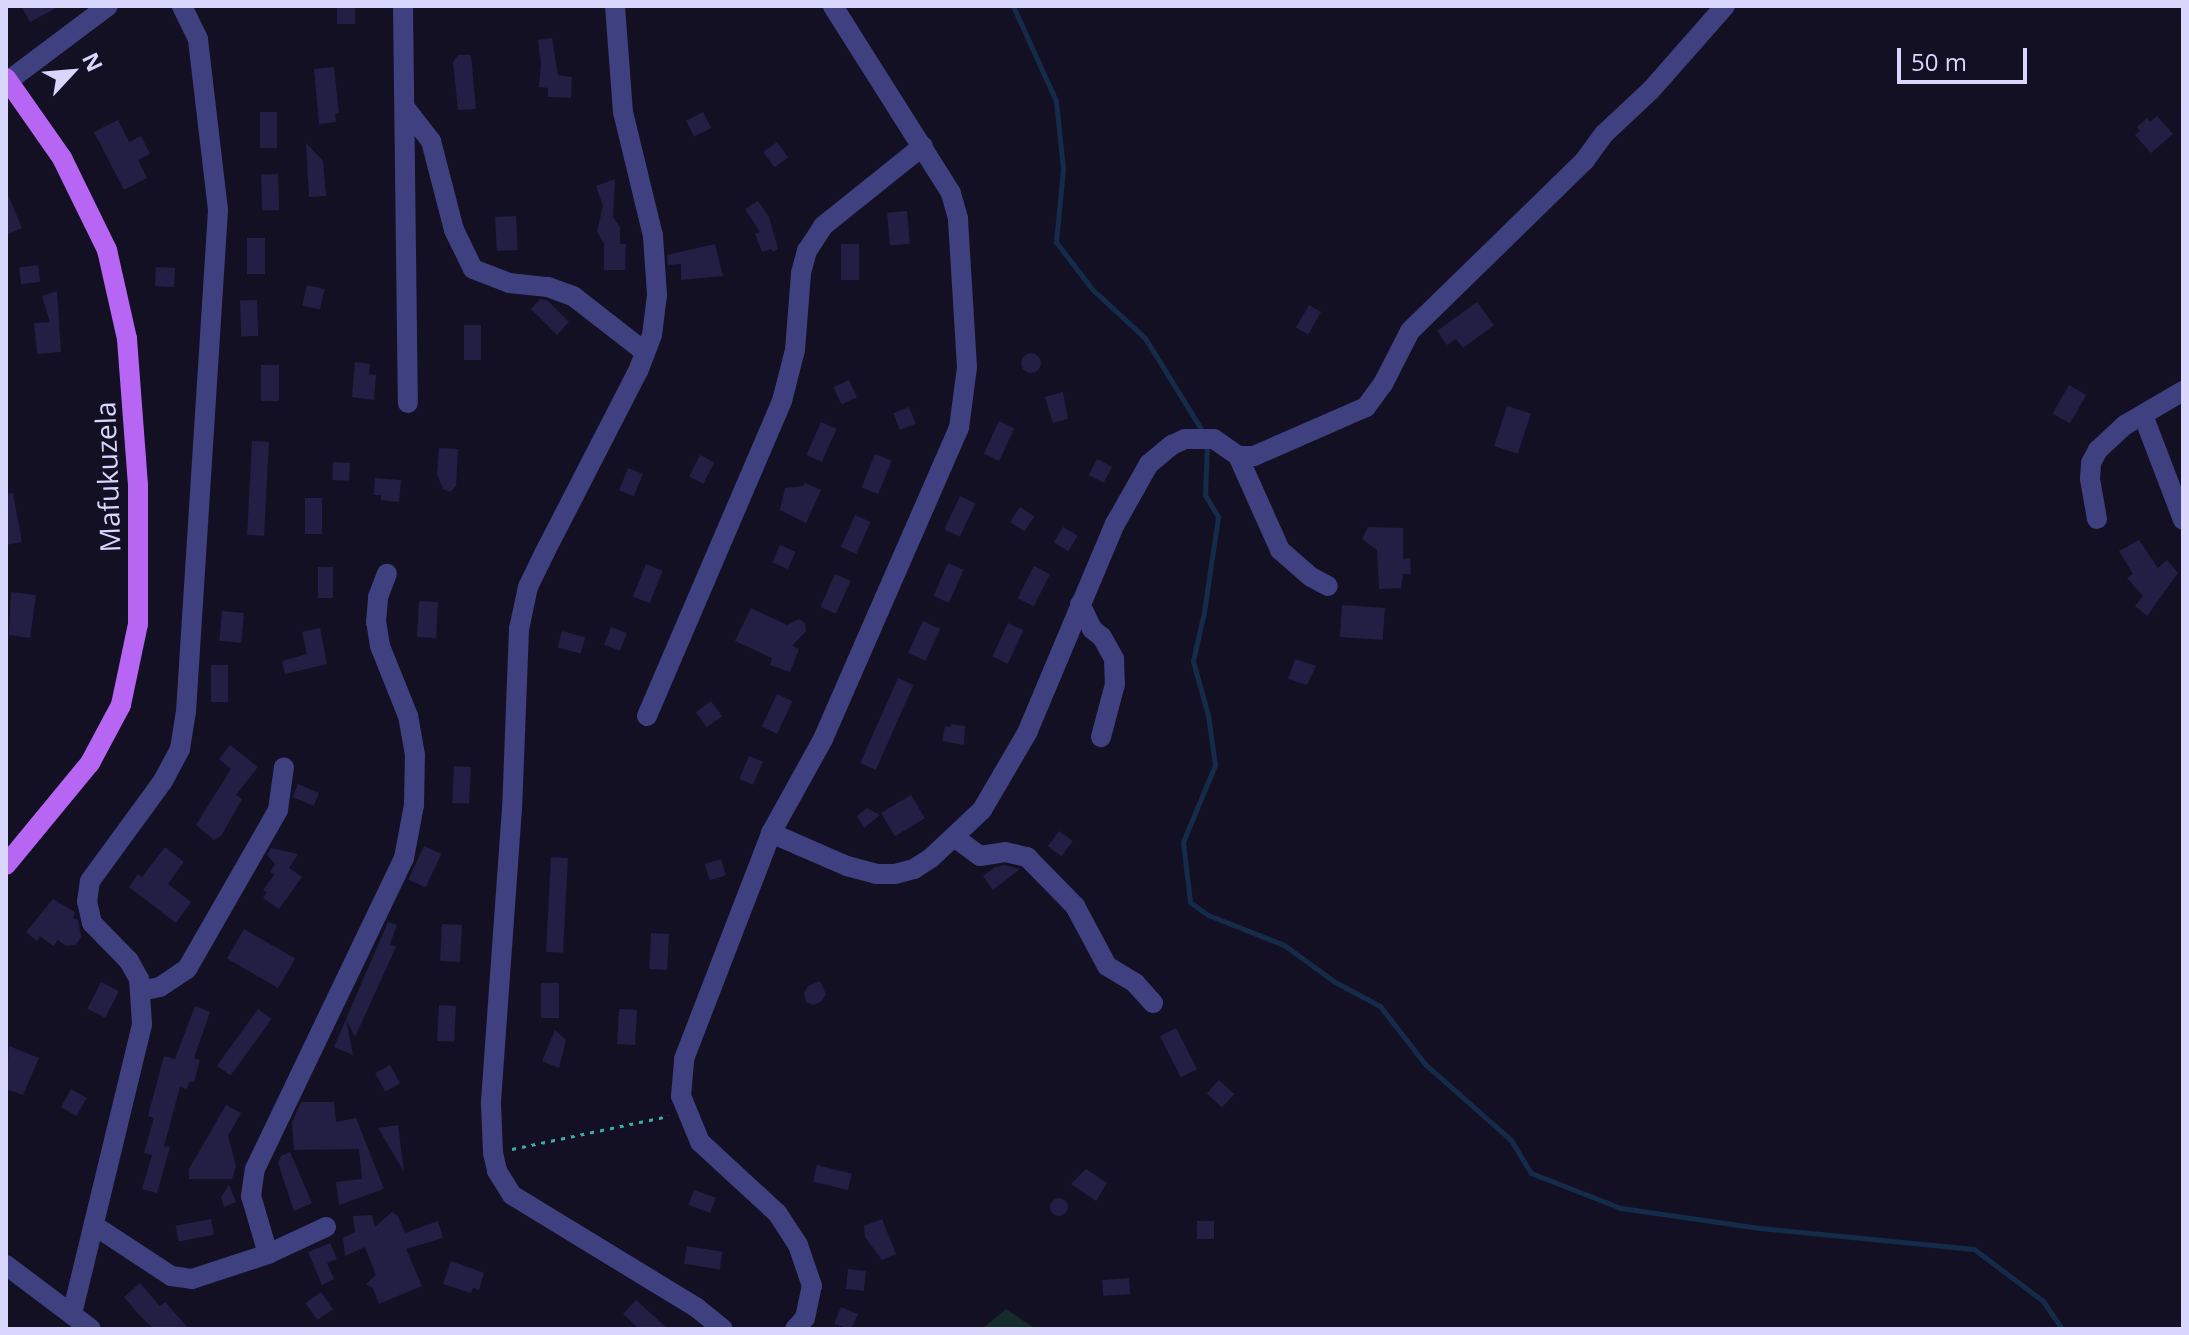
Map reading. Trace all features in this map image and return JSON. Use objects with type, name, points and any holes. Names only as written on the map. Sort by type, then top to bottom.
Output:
[{"type":"main road","name":"Mafukuzela","points":[[6,865],[90,763],[106,738],[121,705],[138,624],[134,408],[117,283],[107,250],[62,158],[7,79]]},
{"type":"street","points":[[7,79],[108,6]]},
{"type":"street","points":[[403,6],[408,403]]},
{"type":"street","points":[[615,6],[623,112],[653,236],[657,274],[652,335],[630,390],[528,587],[519,629],[512,808],[491,1104],[493,1153],[497,1171],[512,1195],[697,1308],[723,1329]]},
{"type":"street","points":[[795,1329],[805,1318],[812,1286],[798,1245],[777,1213],[700,1142],[681,1096],[684,1059],[771,833],[823,739],[959,428],[967,367],[958,218],[951,193],[833,6]]},
{"type":"street","points":[[1238,456],[1254,456],[1366,407],[1383,384],[1410,331],[1585,160],[1604,134],[1651,90],[1725,6]]},
{"type":"street","points":[[72,1314],[142,1024],[141,991],[129,961],[92,923],[87,902],[90,881],[163,781],[180,749],[186,712],[218,210],[198,39],[186,8]]},
{"type":"street","points":[[406,109],[431,141],[454,230],[473,269],[509,283],[548,287],[573,296],[645,352]]},
{"type":"street","points":[[647,716],[782,401],[795,350],[801,273],[807,251],[823,226],[923,146]]},
{"type":"street","points":[[2097,519],[2089,492],[2091,463],[2108,438],[2183,391]]},
{"type":"street","points":[[2143,415],[2183,520]]},
{"type":"street","points":[[771,833],[876,874],[914,869],[982,810],[1011,766],[1115,524],[1149,464],[1172,445],[1200,437],[1214,439],[1238,456],[1280,550],[1311,577],[1328,586]]},
{"type":"street","points":[[268,1254],[251,1196],[255,1169],[404,858],[414,805],[415,755],[408,716],[380,646],[376,622],[378,597],[387,574]]},
{"type":"street","points":[[1080,604],[1114,659],[1115,684],[1101,737]]},
{"type":"street","points":[[141,991],[160,987],[187,969],[278,810],[284,767]]},
{"type":"street","points":[[954,837],[980,856],[1005,852],[1027,857],[1075,906],[1103,961],[1111,970],[1135,983],[1153,1003]]},
{"type":"street","points":[[95,1226],[171,1276],[192,1279],[268,1254],[326,1227]]},
{"type":"street","points":[[6,1265],[91,1329]]},
{"type":"path","points":[[493,1153],[686,1113]]},
{"type":"green space","points":[[1006,1309],[1036,1329],[982,1329]]},
{"type":"building","points":[[21,6],[60,6],[30,22]]},
{"type":"building","points":[[337,6],[355,6],[355,24],[337,24]]},
{"type":"building","points":[[552,38],[558,75],[572,77],[571,98],[548,97],[548,88],[539,87],[541,64],[538,40]]},
{"type":"building","points":[[458,55],[471,55],[476,109],[458,110],[453,62]]},
{"type":"building","points":[[334,67],[339,113],[335,114],[336,122],[319,124],[314,69]]},
{"type":"building","points":[[260,112],[277,112],[277,148],[260,148]]},
{"type":"building","points":[[703,112],[711,128],[694,137],[686,121]]},
{"type":"building","points":[[2157,116],[2173,134],[2151,153],[2135,135],[2140,131],[2137,127],[2147,118],[2150,122]]},
{"type":"building","points":[[118,120],[129,142],[141,136],[150,154],[138,160],[147,178],[124,190],[94,132]]},
{"type":"building","points":[[777,142],[788,157],[774,167],[763,152]]},
{"type":"building","points":[[306,143],[323,161],[326,196],[309,197]]},
{"type":"building","points":[[278,174],[279,210],[262,211],[261,175]]},
{"type":"building","points":[[615,179],[613,217],[620,227],[620,244],[626,244],[625,270],[604,270],[604,244],[597,231],[603,206],[596,186]]},
{"type":"building","points":[[6,190],[22,228],[6,235]]},
{"type":"building","points":[[758,201],[769,217],[778,249],[773,252],[771,249],[762,252],[755,234],[760,232],[745,209]]},
{"type":"building","points":[[907,211],[910,244],[890,246],[887,213]]},
{"type":"building","points":[[516,216],[518,250],[497,251],[495,217]]},
{"type":"building","points":[[247,238],[265,238],[265,274],[247,274]]},
{"type":"building","points":[[715,244],[723,276],[681,280],[681,264],[668,265],[667,255]]},
{"type":"building","points":[[841,244],[859,244],[859,280],[841,280]]},
{"type":"building","points":[[38,265],[40,282],[21,284],[19,267]]},
{"type":"building","points":[[156,267],[175,268],[174,287],[155,286]]},
{"type":"building","points":[[307,285],[325,289],[320,310],[302,305]]},
{"type":"building","points":[[57,291],[61,352],[37,354],[34,323],[50,322],[42,296]]},
{"type":"building","points":[[540,299],[548,301],[569,322],[557,335],[531,309]]},
{"type":"building","points":[[257,300],[258,336],[241,337],[240,301]]},
{"type":"building","points":[[1477,302],[1494,325],[1463,348],[1456,339],[1447,345],[1437,331]]},
{"type":"building","points":[[1309,305],[1321,312],[1308,335],[1296,328]]},
{"type":"building","points":[[464,325],[481,325],[481,360],[464,360]]},
{"type":"building","points":[[1031,353],[1038,356],[1041,363],[1038,370],[1031,373],[1024,370],[1021,363],[1024,356]]},
{"type":"building","points":[[355,362],[370,364],[369,374],[376,375],[374,400],[352,397]]},
{"type":"building","points":[[261,365],[279,365],[279,401],[261,401]]},
{"type":"building","points":[[849,380],[857,397],[842,404],[834,387]]},
{"type":"building","points":[[2069,385],[2086,395],[2070,424],[2052,414]]},
{"type":"building","points":[[1063,392],[1068,419],[1053,423],[1045,397]]},
{"type":"building","points":[[1507,406],[1531,414],[1518,454],[1494,446]]},
{"type":"building","points":[[909,407],[916,424],[900,430],[893,413]]},
{"type":"building","points":[[999,421],[1014,428],[999,461],[984,454]]},
{"type":"building","points":[[821,422],[837,429],[822,462],[806,455]]},
{"type":"building","points":[[252,441],[269,442],[264,536],[247,535]]},
{"type":"building","points":[[439,448],[458,449],[456,486],[450,492],[443,489],[437,474]]},
{"type":"building","points":[[875,454],[892,461],[878,494],[862,487]]},
{"type":"building","points":[[700,455],[714,462],[703,484],[689,476]]},
{"type":"building","points":[[1097,459],[1112,467],[1104,483],[1089,475]]},
{"type":"building","points":[[333,462],[350,463],[349,481],[332,480]]},
{"type":"building","points":[[628,468],[643,474],[634,496],[619,490]]},
{"type":"building","points":[[375,478],[401,480],[399,502],[381,500],[381,495],[374,495]]},
{"type":"building","points":[[805,483],[821,490],[806,523],[780,510],[785,488],[803,486]]},
{"type":"building","points":[[13,493],[22,542],[6,545],[6,494]]},
{"type":"building","points":[[960,496],[975,503],[960,537],[944,530]]},
{"type":"building","points":[[305,498],[322,498],[322,534],[305,534]]},
{"type":"building","points":[[1020,507],[1034,516],[1024,531],[1010,522]]},
{"type":"building","points":[[855,515],[871,522],[856,554],[841,547]]},
{"type":"building","points":[[1063,527],[1078,536],[1068,551],[1054,542]]},
{"type":"building","points":[[1368,527],[1403,528],[1403,559],[1410,558],[1411,574],[1403,574],[1401,588],[1379,589],[1377,550],[1362,539]]},
{"type":"building","points":[[2139,540],[2158,568],[2167,560],[2178,573],[2147,616],[2135,606],[2143,596],[2127,578],[2133,574],[2119,551]]},
{"type":"building","points":[[780,545],[796,552],[788,569],[772,562]]},
{"type":"building","points":[[948,563],[964,570],[949,603],[933,596]]},
{"type":"building","points":[[646,564],[663,571],[650,603],[633,596]]},
{"type":"building","points":[[1034,566],[1050,574],[1034,606],[1018,598]]},
{"type":"building","points":[[318,567],[333,567],[333,598],[318,598]]},
{"type":"building","points":[[835,574],[851,581],[836,614],[820,607]]},
{"type":"building","points":[[11,592],[36,595],[30,638],[9,635]]},
{"type":"building","points":[[419,601],[438,602],[436,638],[417,637]]},
{"type":"building","points":[[1342,605],[1385,608],[1383,640],[1340,637]]},
{"type":"building","points":[[751,608],[787,625],[799,619],[805,623],[806,631],[792,646],[799,649],[790,672],[770,665],[772,658],[735,641]]},
{"type":"building","points":[[222,611],[244,613],[241,643],[219,641]]},
{"type":"building","points":[[923,621],[940,629],[925,661],[908,653]]},
{"type":"building","points":[[1008,623],[1023,630],[1008,664],[992,657]]},
{"type":"building","points":[[611,627],[627,633],[620,651],[604,645]]},
{"type":"building","points":[[320,628],[327,664],[285,674],[282,661],[307,654],[302,632]]},
{"type":"building","points":[[562,631],[585,637],[581,654],[558,647]]},
{"type":"building","points":[[1295,659],[1316,666],[1307,685],[1288,679]]},
{"type":"building","points":[[211,665],[228,665],[228,702],[211,702]]},
{"type":"building","points":[[898,678],[914,685],[876,770],[860,763]]},
{"type":"building","points":[[777,694],[792,701],[777,734],[762,727]]},
{"type":"building","points":[[711,701],[722,716],[707,728],[696,712]]},
{"type":"building","points":[[951,724],[965,726],[964,745],[942,741],[945,726],[951,727]]},
{"type":"building","points":[[230,745],[258,767],[236,795],[242,799],[221,836],[214,840],[196,825],[231,769],[219,759]]},
{"type":"building","points":[[749,756],[763,762],[753,785],[739,779]]},
{"type":"building","points":[[454,766],[471,767],[469,804],[452,803]]},
{"type":"building","points":[[298,784],[319,793],[314,806],[293,797]]},
{"type":"building","points":[[911,795],[925,818],[895,836],[881,813]]},
{"type":"building","points":[[867,808],[880,815],[864,828],[857,816]]},
{"type":"building","points":[[1059,831],[1073,841],[1062,856],[1048,846]]},
{"type":"building","points":[[424,846],[441,854],[426,888],[408,880]]},
{"type":"building","points":[[165,847],[184,862],[168,884],[191,902],[176,923],[129,887],[138,874],[142,877]]},
{"type":"building","points":[[271,848],[298,854],[289,868],[302,877],[279,909],[263,898],[267,892],[263,890],[274,875],[270,872],[275,864],[267,855]]},
{"type":"building","points":[[551,857],[568,858],[563,953],[546,952]]},
{"type":"building","points":[[721,859],[726,875],[710,880],[705,864]]},
{"type":"building","points":[[1005,865],[1020,869],[993,890],[983,876],[995,867]]},
{"type":"building","points":[[53,899],[75,912],[73,918],[78,920],[81,937],[76,945],[66,946],[58,940],[53,946],[40,936],[37,941],[26,932]]},
{"type":"building","points":[[388,922],[397,925],[390,944],[396,947],[355,1037],[346,1019]]},
{"type":"building","points":[[442,924],[462,925],[460,962],[440,961]]},
{"type":"building","points":[[244,929],[295,958],[278,988],[227,958]]},
{"type":"building","points":[[651,933],[669,934],[667,970],[649,969]]},
{"type":"building","points":[[820,981],[826,994],[822,1001],[814,1005],[806,1002],[804,993],[808,986]]},
{"type":"building","points":[[101,982],[119,991],[105,1018],[87,1009]]},
{"type":"building","points":[[541,983],[559,983],[559,1018],[541,1018]]},
{"type":"building","points":[[439,1005],[456,1006],[454,1042],[437,1041]]},
{"type":"building","points":[[195,1006],[210,1012],[194,1058],[200,1060],[194,1082],[189,1082],[187,1089],[180,1087],[164,1146],[170,1147],[157,1193],[142,1189],[152,1155],[144,1153],[154,1118],[148,1116],[164,1056],[175,1059]]},
{"type":"building","points":[[258,1009],[272,1019],[231,1076],[217,1066]]},
{"type":"building","points":[[619,1009],[637,1010],[635,1045],[617,1044]]},
{"type":"building","points":[[346,1019],[353,1055],[334,1047]]},
{"type":"building","points":[[1176,1028],[1197,1069],[1181,1077],[1160,1036]]},
{"type":"building","points":[[555,1030],[566,1040],[559,1068],[542,1061]]},
{"type":"building","points":[[9,1046],[39,1058],[23,1095],[6,1089]]},
{"type":"building","points":[[390,1065],[400,1083],[385,1092],[375,1073]]},
{"type":"building","points":[[1219,1080],[1234,1094],[1222,1107],[1207,1093]]},
{"type":"building","points":[[71,1089],[87,1098],[77,1116],[61,1107]]},
{"type":"building","points":[[301,1102],[334,1102],[336,1122],[356,1118],[384,1189],[339,1205],[336,1182],[362,1179],[359,1149],[294,1150],[292,1122]]},
{"type":"building","points":[[226,1105],[241,1113],[228,1136],[236,1166],[232,1179],[189,1179],[189,1169]]},
{"type":"building","points":[[398,1125],[404,1172],[378,1128]]},
{"type":"building","points":[[290,1152],[312,1203],[294,1211],[278,1163],[281,1156]]},
{"type":"building","points":[[817,1165],[852,1174],[848,1190],[813,1181]]},
{"type":"building","points":[[1086,1169],[1107,1183],[1096,1201],[1071,1184]]},
{"type":"building","points":[[229,1185],[236,1202],[224,1207],[221,1197]]},
{"type":"building","points":[[694,1190],[716,1198],[710,1213],[689,1205]]},
{"type":"building","points":[[1059,1198],[1068,1207],[1059,1216],[1050,1207]]},
{"type":"building","points":[[392,1212],[398,1216],[405,1233],[438,1221],[443,1238],[406,1249],[422,1286],[379,1304],[373,1288],[366,1284],[376,1275],[365,1247],[345,1256],[343,1238],[355,1232],[353,1216],[372,1215],[375,1227]]},
{"type":"building","points":[[211,1219],[214,1235],[179,1242],[176,1226]]},
{"type":"building","points":[[882,1219],[896,1254],[882,1260],[865,1237],[864,1226]]},
{"type":"building","points":[[1197,1221],[1214,1221],[1214,1239],[1197,1239]]},
{"type":"building","points":[[330,1243],[337,1259],[327,1263],[334,1279],[322,1285],[308,1252]]},
{"type":"building","points":[[687,1246],[723,1252],[720,1269],[684,1264]]},
{"type":"building","points":[[451,1261],[484,1273],[479,1290],[473,1288],[471,1293],[443,1284]]},
{"type":"building","points":[[848,1269],[866,1271],[864,1291],[846,1289]]},
{"type":"building","points":[[1129,1278],[1130,1294],[1103,1296],[1102,1280]]},
{"type":"building","points":[[140,1283],[160,1306],[165,1302],[189,1329],[154,1329],[139,1315],[124,1297]]},
{"type":"building","points":[[321,1292],[333,1309],[317,1320],[305,1303]]},
{"type":"building","points":[[636,1300],[668,1329],[639,1329],[623,1314]]},
{"type":"building","points":[[841,1307],[858,1314],[851,1329],[834,1324]]},
{"type":"waterway","points":[[1013,6],[1056,101],[1063,169],[1056,242],[1092,289],[1145,338],[1200,427]]},
{"type":"waterway","points":[[1207,443],[1205,495],[1218,517],[1204,612],[1193,661],[1208,715],[1215,765],[1183,842],[1190,902],[1208,915],[1284,945],[1335,982],[1380,1006],[1425,1064],[1511,1140],[1531,1173],[1621,1208],[1760,1228],[1974,1249],[2043,1301],[2062,1329]]}]
